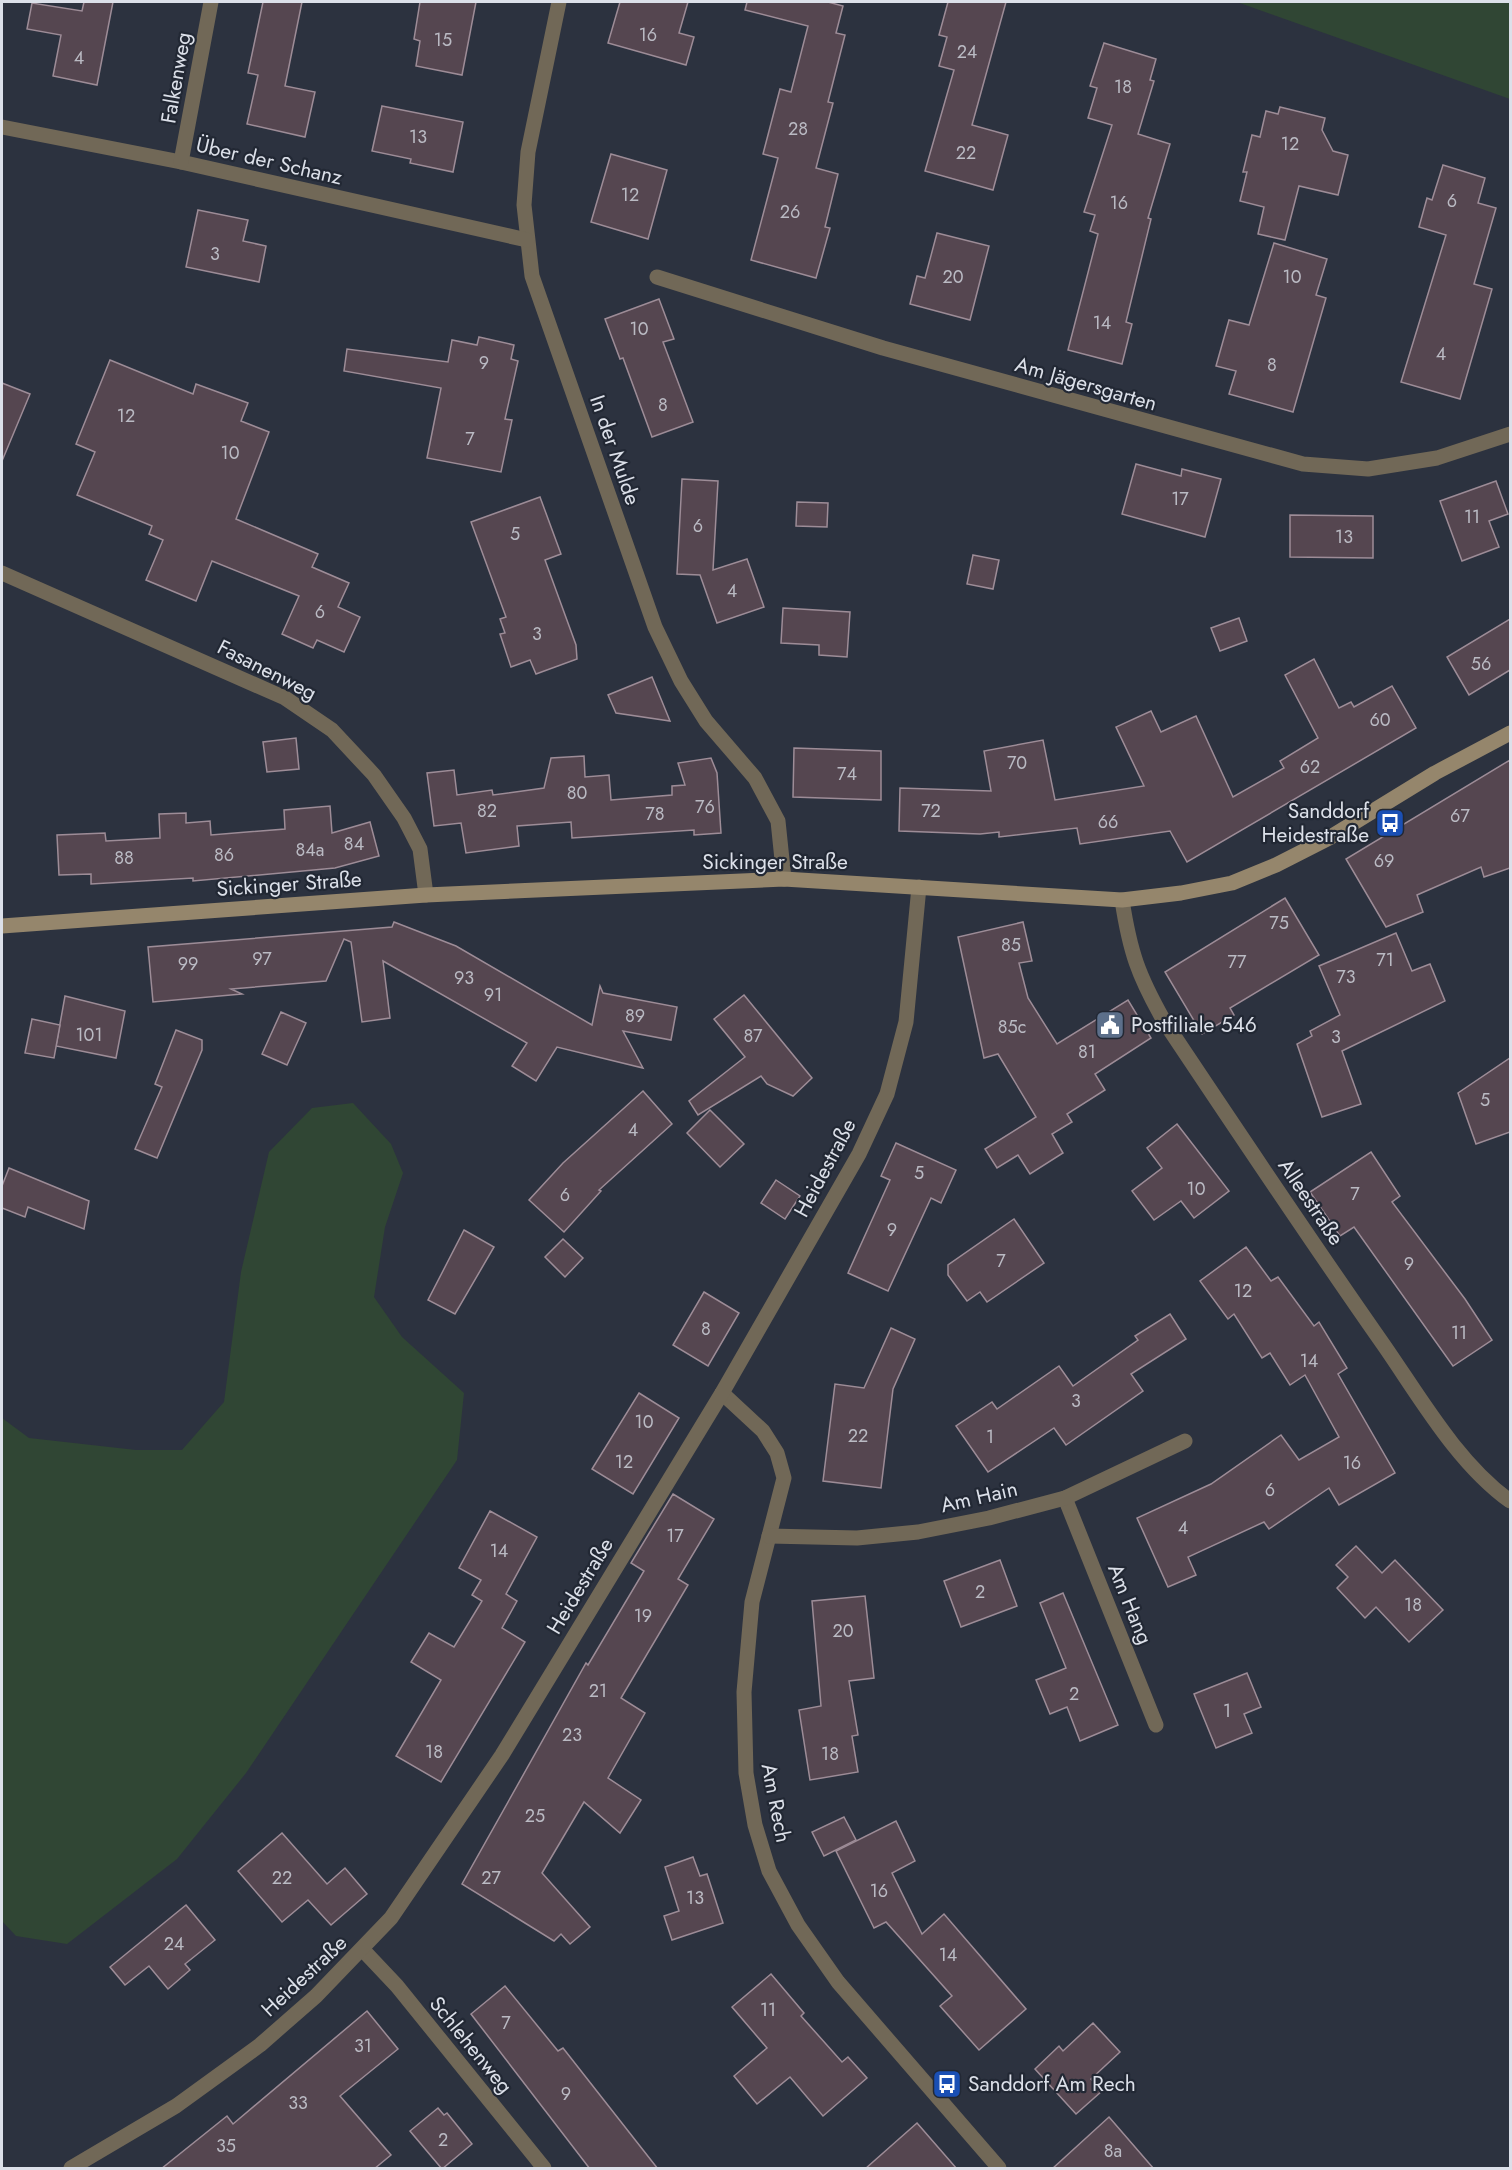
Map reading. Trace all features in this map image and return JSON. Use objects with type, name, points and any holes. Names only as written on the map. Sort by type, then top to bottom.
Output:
[{"type":"street","name":"Falkenweg","points":[[181,162],[211,2]]},
{"type":"street","name":"In der Mulde","points":[[559,2],[528,153],[524,205],[532,276],[655,627],[681,681],[700,711],[755,778],[778,821],[784,879]]},
{"type":"street","name":"Über der Schanz","points":[[2,127],[181,162],[527,240]]},
{"type":"street","name":"Am Jägersgarten","points":[[657,277],[894,352],[1303,464],[1368,469],[1437,458],[1510,434]]},
{"type":"street","name":"Fasanenweg","points":[[2,573],[285,698],[332,730],[374,775],[404,818],[420,849],[426,895]]},
{"type":"street","name":"Sickinger Straße","points":[[2,926],[426,895],[784,879],[1122,900],[1181,893],[1232,883],[1276,865],[1329,838],[1435,773],[1510,733]]},
{"type":"street","name":"Heidestraße","points":[[71,2169],[176,2106],[260,2045],[316,1996],[363,1950],[392,1918],[420,1879],[502,1755],[722,1393],[859,1154],[887,1094],[906,1022],[919,887]]},
{"type":"street","name":"Alleestraße","points":[[1122,900],[1129,945],[1141,981],[1164,1021],[1435,1418],[1478,1473],[1510,1501]]},
{"type":"street","name":"Am Rech","points":[[722,1393],[763,1431],[777,1453],[784,1478],[752,1602],[744,1692],[746,1773],[755,1825],[769,1871],[798,1925],[838,1982],[999,2169]]},
{"type":"street","name":"Am Hain","points":[[769,1536],[857,1538],[918,1532],[989,1518],[1065,1498],[1185,1441]]},
{"type":"street","name":"Am Hang","points":[[1065,1498],[1156,1725]]},
{"type":"street","name":"Schlehenweg","points":[[363,1950],[397,1986],[544,2169]]},
{"type":"green space","points":[[1237,2],[1510,2],[1510,99]]},
{"type":"green space","points":[[353,1103],[391,1144],[403,1173],[385,1227],[374,1297],[402,1337],[464,1393],[457,1460],[246,1773],[177,1859],[67,1944],[16,1936],[2,1921],[2,1418],[29,1438],[136,1450],[182,1450],[224,1402],[241,1272],[269,1152],[312,1108]]},
{"type":"building","points":[[84,2],[113,2],[97,85],[53,76],[61,35],[27,29],[32,3],[82,11]]},
{"type":"building","points":[[263,2],[302,2],[285,86],[315,92],[305,137],[247,124],[258,75],[248,73]]},
{"type":"building","points":[[420,2],[476,2],[462,75],[416,66],[420,41],[414,39]]},
{"type":"building","points":[[620,2],[688,2],[679,33],[694,37],[686,65],[608,43]]},
{"type":"building","points":[[747,2],[828,2],[843,6],[836,33],[845,35],[828,102],[833,103],[816,168],[838,174],[825,227],[830,228],[816,278],[751,260],[778,158],[763,154],[780,89],[791,92],[808,26],[745,10]]},
{"type":"building","points":[[948,2],[1006,2],[972,125],[1008,135],[993,190],[925,171],[954,70],[939,66],[947,37],[939,35]]},
{"type":"building","points":[[1104,43],[1156,59],[1150,80],[1154,81],[1138,134],[1170,144],[1148,218],[1151,219],[1126,322],[1132,324],[1122,364],[1068,350],[1098,234],[1090,231],[1095,215],[1084,212],[1112,125],[1088,118],[1097,88],[1090,86]]},
{"type":"building","points":[[382,106],[463,122],[453,172],[410,163],[411,159],[372,151]]},
{"type":"building","points":[[1280,107],[1325,118],[1322,130],[1333,151],[1348,155],[1338,195],[1299,186],[1285,240],[1258,234],[1264,207],[1240,201],[1247,172],[1243,172],[1252,135],[1260,137],[1266,111],[1278,114]]},
{"type":"building","points":[[611,154],[667,170],[648,239],[591,222]]},
{"type":"building","points":[[1443,165],[1485,178],[1478,203],[1496,208],[1474,284],[1492,289],[1460,399],[1401,382],[1446,235],[1419,227],[1427,198],[1432,200]]},
{"type":"building","points":[[198,210],[248,220],[243,241],[266,246],[259,282],[186,267]]},
{"type":"building","points":[[937,233],[989,246],[970,320],[910,304],[917,276],[925,278]]},
{"type":"building","points":[[1274,243],[1327,259],[1316,295],[1326,298],[1293,412],[1229,394],[1236,371],[1216,366],[1229,320],[1249,325]]},
{"type":"building","points":[[659,299],[674,339],[663,342],[693,422],[652,437],[623,358],[620,359],[605,319]]},
{"type":"building","points":[[479,337],[514,345],[511,359],[518,361],[505,419],[512,420],[501,472],[427,458],[441,388],[344,371],[347,349],[448,362],[452,340],[477,345]]},
{"type":"building","points":[[110,360],[193,394],[196,384],[248,403],[241,421],[269,432],[236,519],[318,554],[312,567],[349,583],[338,607],[360,617],[344,652],[317,640],[313,648],[282,634],[299,596],[212,561],[196,601],[146,580],[163,540],[149,534],[152,526],[77,495],[95,452],[76,444]]},
{"type":"building","points":[[2,383],[30,394],[2,461]]},
{"type":"building","points":[[1136,464],[1181,476],[1182,469],[1221,479],[1205,537],[1122,514]]},
{"type":"building","points":[[682,479],[718,481],[713,570],[747,559],[764,607],[717,623],[700,575],[677,574]]},
{"type":"building","points":[[1496,481],[1508,514],[1489,521],[1499,547],[1462,561],[1440,501]]},
{"type":"building","points":[[540,497],[561,554],[545,560],[576,645],[577,659],[536,674],[530,660],[511,667],[500,634],[505,633],[500,619],[506,617],[471,522]]},
{"type":"building","points":[[797,502],[828,503],[827,527],[796,526]]},
{"type":"building","points":[[1290,515],[1373,516],[1373,558],[1290,557]]},
{"type":"building","points":[[973,555],[999,560],[993,589],[967,584]]},
{"type":"building","points":[[783,608],[850,612],[847,657],[819,655],[819,645],[781,643]]},
{"type":"building","points":[[1239,618],[1247,641],[1220,651],[1211,628]]},
{"type":"building","points":[[1510,619],[1510,670],[1469,695],[1447,657]]},
{"type":"building","points":[[1314,659],[1339,708],[1351,702],[1354,707],[1392,686],[1416,728],[1187,862],[1170,831],[1080,844],[1077,828],[999,837],[999,832],[980,834],[899,831],[900,788],[991,791],[984,751],[1043,740],[1055,800],[1144,786],[1116,727],[1151,711],[1161,732],[1196,716],[1233,797],[1284,768],[1280,761],[1318,738],[1285,675]]},
{"type":"building","points":[[652,677],[670,721],[616,713],[608,695]]},
{"type":"building","points":[[296,738],[299,769],[267,772],[263,742]]},
{"type":"building","points":[[794,748],[881,751],[881,800],[793,797]]},
{"type":"building","points":[[584,756],[585,777],[609,775],[611,800],[672,795],[672,786],[685,785],[678,763],[711,758],[717,773],[721,833],[694,835],[694,830],[572,838],[571,822],[517,826],[519,846],[466,853],[461,823],[434,826],[427,773],[454,770],[457,795],[492,790],[493,795],[544,788],[551,758]]},
{"type":"building","points":[[1510,760],[1510,868],[1484,877],[1481,867],[1417,895],[1423,912],[1386,927],[1346,859]]},
{"type":"building","points":[[330,806],[332,833],[370,822],[379,856],[335,868],[193,881],[193,878],[91,884],[91,874],[59,875],[57,835],[105,833],[106,841],[160,838],[159,814],[186,813],[186,823],[210,821],[211,835],[285,829],[284,810]]},
{"type":"building","points":[[1285,898],[1319,955],[1230,1008],[1234,1015],[1202,1034],[1165,972]]},
{"type":"building","points":[[394,922],[456,946],[592,1025],[600,986],[603,993],[677,1007],[671,1040],[623,1031],[643,1068],[557,1047],[536,1081],[512,1066],[527,1043],[383,961],[390,1018],[362,1022],[351,942],[344,939],[326,981],[231,989],[242,994],[153,1002],[148,947],[392,927]]},
{"type":"building","points":[[1023,922],[1032,961],[1019,963],[1028,998],[1057,1044],[1128,1000],[1151,1038],[1095,1074],[1105,1090],[1067,1114],[1072,1122],[1052,1134],[1063,1153],[1030,1174],[1018,1155],[997,1168],[985,1149],[1036,1117],[998,1054],[984,1058],[958,937]]},
{"type":"building","points":[[1396,933],[1412,971],[1430,964],[1445,1001],[1342,1051],[1361,1104],[1322,1117],[1297,1044],[1312,1036],[1310,1031],[1340,1015],[1319,966]]},
{"type":"building","points":[[744,995],[812,1078],[793,1096],[767,1084],[761,1076],[698,1115],[689,1101],[745,1057],[714,1019]]},
{"type":"building","points":[[65,996],[125,1011],[116,1058],[56,1046]]},
{"type":"building","points":[[281,1012],[306,1023],[287,1065],[262,1054]]},
{"type":"building","points":[[32,1019],[60,1025],[54,1058],[25,1053]]},
{"type":"building","points":[[176,1030],[202,1040],[202,1050],[157,1158],[135,1149],[162,1087],[155,1084]]},
{"type":"building","points":[[1510,1058],[1510,1132],[1476,1144],[1458,1093]]},
{"type":"building","points":[[643,1091],[672,1124],[599,1190],[601,1191],[564,1232],[529,1200],[563,1163]]},
{"type":"building","points":[[710,1110],[744,1144],[720,1167],[687,1133]]},
{"type":"building","points":[[1177,1124],[1229,1191],[1194,1218],[1181,1201],[1154,1220],[1132,1191],[1162,1168],[1147,1148]]},
{"type":"building","points":[[896,1143],[956,1170],[941,1203],[931,1198],[888,1291],[848,1273],[890,1180],[881,1176]]},
{"type":"building","points":[[1371,1152],[1400,1196],[1392,1202],[1465,1299],[1492,1340],[1453,1366],[1354,1227],[1340,1236],[1310,1192]]},
{"type":"building","points":[[9,1168],[89,1201],[84,1229],[28,1207],[25,1217],[2,1208],[2,1186]]},
{"type":"building","points":[[776,1180],[800,1196],[785,1219],[761,1203]]},
{"type":"building","points":[[1014,1219],[1044,1263],[987,1302],[980,1292],[967,1301],[948,1275],[948,1265]]},
{"type":"building","points":[[464,1230],[494,1247],[455,1314],[428,1300]]},
{"type":"building","points":[[563,1239],[583,1258],[565,1277],[545,1257]]},
{"type":"building","points":[[1246,1247],[1271,1281],[1278,1277],[1314,1326],[1319,1322],[1347,1368],[1338,1374],[1395,1473],[1339,1505],[1329,1488],[1269,1529],[1264,1522],[1188,1557],[1196,1575],[1168,1587],[1137,1518],[1211,1484],[1281,1435],[1299,1460],[1339,1437],[1305,1375],[1290,1385],[1270,1353],[1262,1358],[1234,1314],[1228,1319],[1200,1281]]},
{"type":"building","points":[[704,1292],[739,1313],[708,1366],[673,1345]]},
{"type":"building","points":[[1170,1314],[1186,1339],[1131,1374],[1143,1391],[1066,1445],[1054,1428],[988,1472],[956,1426],[992,1402],[997,1409],[1059,1366],[1073,1386],[1138,1340],[1135,1336]]},
{"type":"building","points":[[891,1328],[915,1339],[893,1389],[881,1488],[823,1481],[835,1384],[864,1388]]},
{"type":"building","points":[[639,1393],[679,1418],[633,1494],[592,1469]]},
{"type":"building","points":[[673,1494],[714,1519],[678,1579],[688,1585],[621,1698],[645,1713],[608,1778],[641,1800],[620,1833],[584,1802],[542,1873],[590,1927],[570,1944],[561,1934],[554,1941],[462,1884],[586,1663],[588,1665],[644,1571],[631,1563]]},
{"type":"building","points":[[490,1511],[537,1537],[506,1594],[517,1601],[502,1628],[525,1642],[441,1782],[396,1756],[441,1680],[411,1662],[429,1633],[454,1647],[482,1601],[472,1595],[481,1580],[459,1568]]},
{"type":"building","points":[[1356,1546],[1382,1573],[1395,1560],[1443,1610],[1409,1642],[1376,1607],[1365,1618],[1337,1588],[1348,1577],[1336,1565]]},
{"type":"building","points":[[1000,1560],[1017,1606],[961,1627],[944,1581]]},
{"type":"building","points":[[1063,1593],[1118,1725],[1080,1741],[1067,1707],[1050,1714],[1036,1680],[1066,1668],[1040,1603]]},
{"type":"building","points":[[865,1596],[874,1678],[849,1681],[858,1735],[852,1736],[858,1772],[810,1780],[799,1710],[821,1706],[812,1601]]},
{"type":"building","points":[[1247,1673],[1261,1707],[1244,1714],[1252,1733],[1216,1748],[1194,1694]]},
{"type":"building","points":[[844,1817],[856,1840],[824,1856],[812,1832]]},
{"type":"building","points":[[896,1821],[915,1861],[892,1873],[922,1934],[944,1914],[1026,2009],[979,2050],[940,2006],[952,1996],[886,1922],[874,1928],[836,1851]]},
{"type":"building","points":[[282,1833],[327,1884],[345,1868],[367,1894],[331,1925],[308,1900],[282,1922],[238,1871]]},
{"type":"building","points":[[693,1857],[700,1876],[707,1874],[723,1923],[672,1940],[664,1916],[679,1911],[665,1867]]},
{"type":"building","points":[[186,1905],[215,1940],[185,1964],[190,1970],[168,1989],[149,1966],[125,1985],[110,1967]]},
{"type":"building","points":[[771,1974],[804,2013],[801,2016],[842,2062],[848,2057],[867,2078],[823,2116],[790,2077],[757,2104],[734,2076],[767,2048],[732,2007]]},
{"type":"building","points":[[505,1986],[558,2051],[563,2048],[658,2169],[590,2169],[471,2014]]},
{"type":"building","points":[[367,2011],[398,2049],[340,2096],[391,2155],[374,2169],[161,2169],[227,2116],[233,2124]]},
{"type":"building","points":[[1093,2023],[1120,2052],[1091,2079],[1102,2091],[1076,2114],[1035,2069],[1059,2046],[1063,2051]]},
{"type":"building","points":[[438,2108],[444,2115],[447,2113],[472,2144],[442,2169],[410,2131]]},
{"type":"building","points":[[1109,2117],[1154,2169],[1052,2169]]},
{"type":"building","points":[[917,2123],[957,2169],[865,2169]]},
{"type":"place","name":"Sanddorf Heidestraße","points":[[1390,823]]},
{"type":"place","name":"Postfiliale 546","points":[[1110,1025]]},
{"type":"place","name":"Sanddorf Am Rech","points":[[947,2084]]}]
